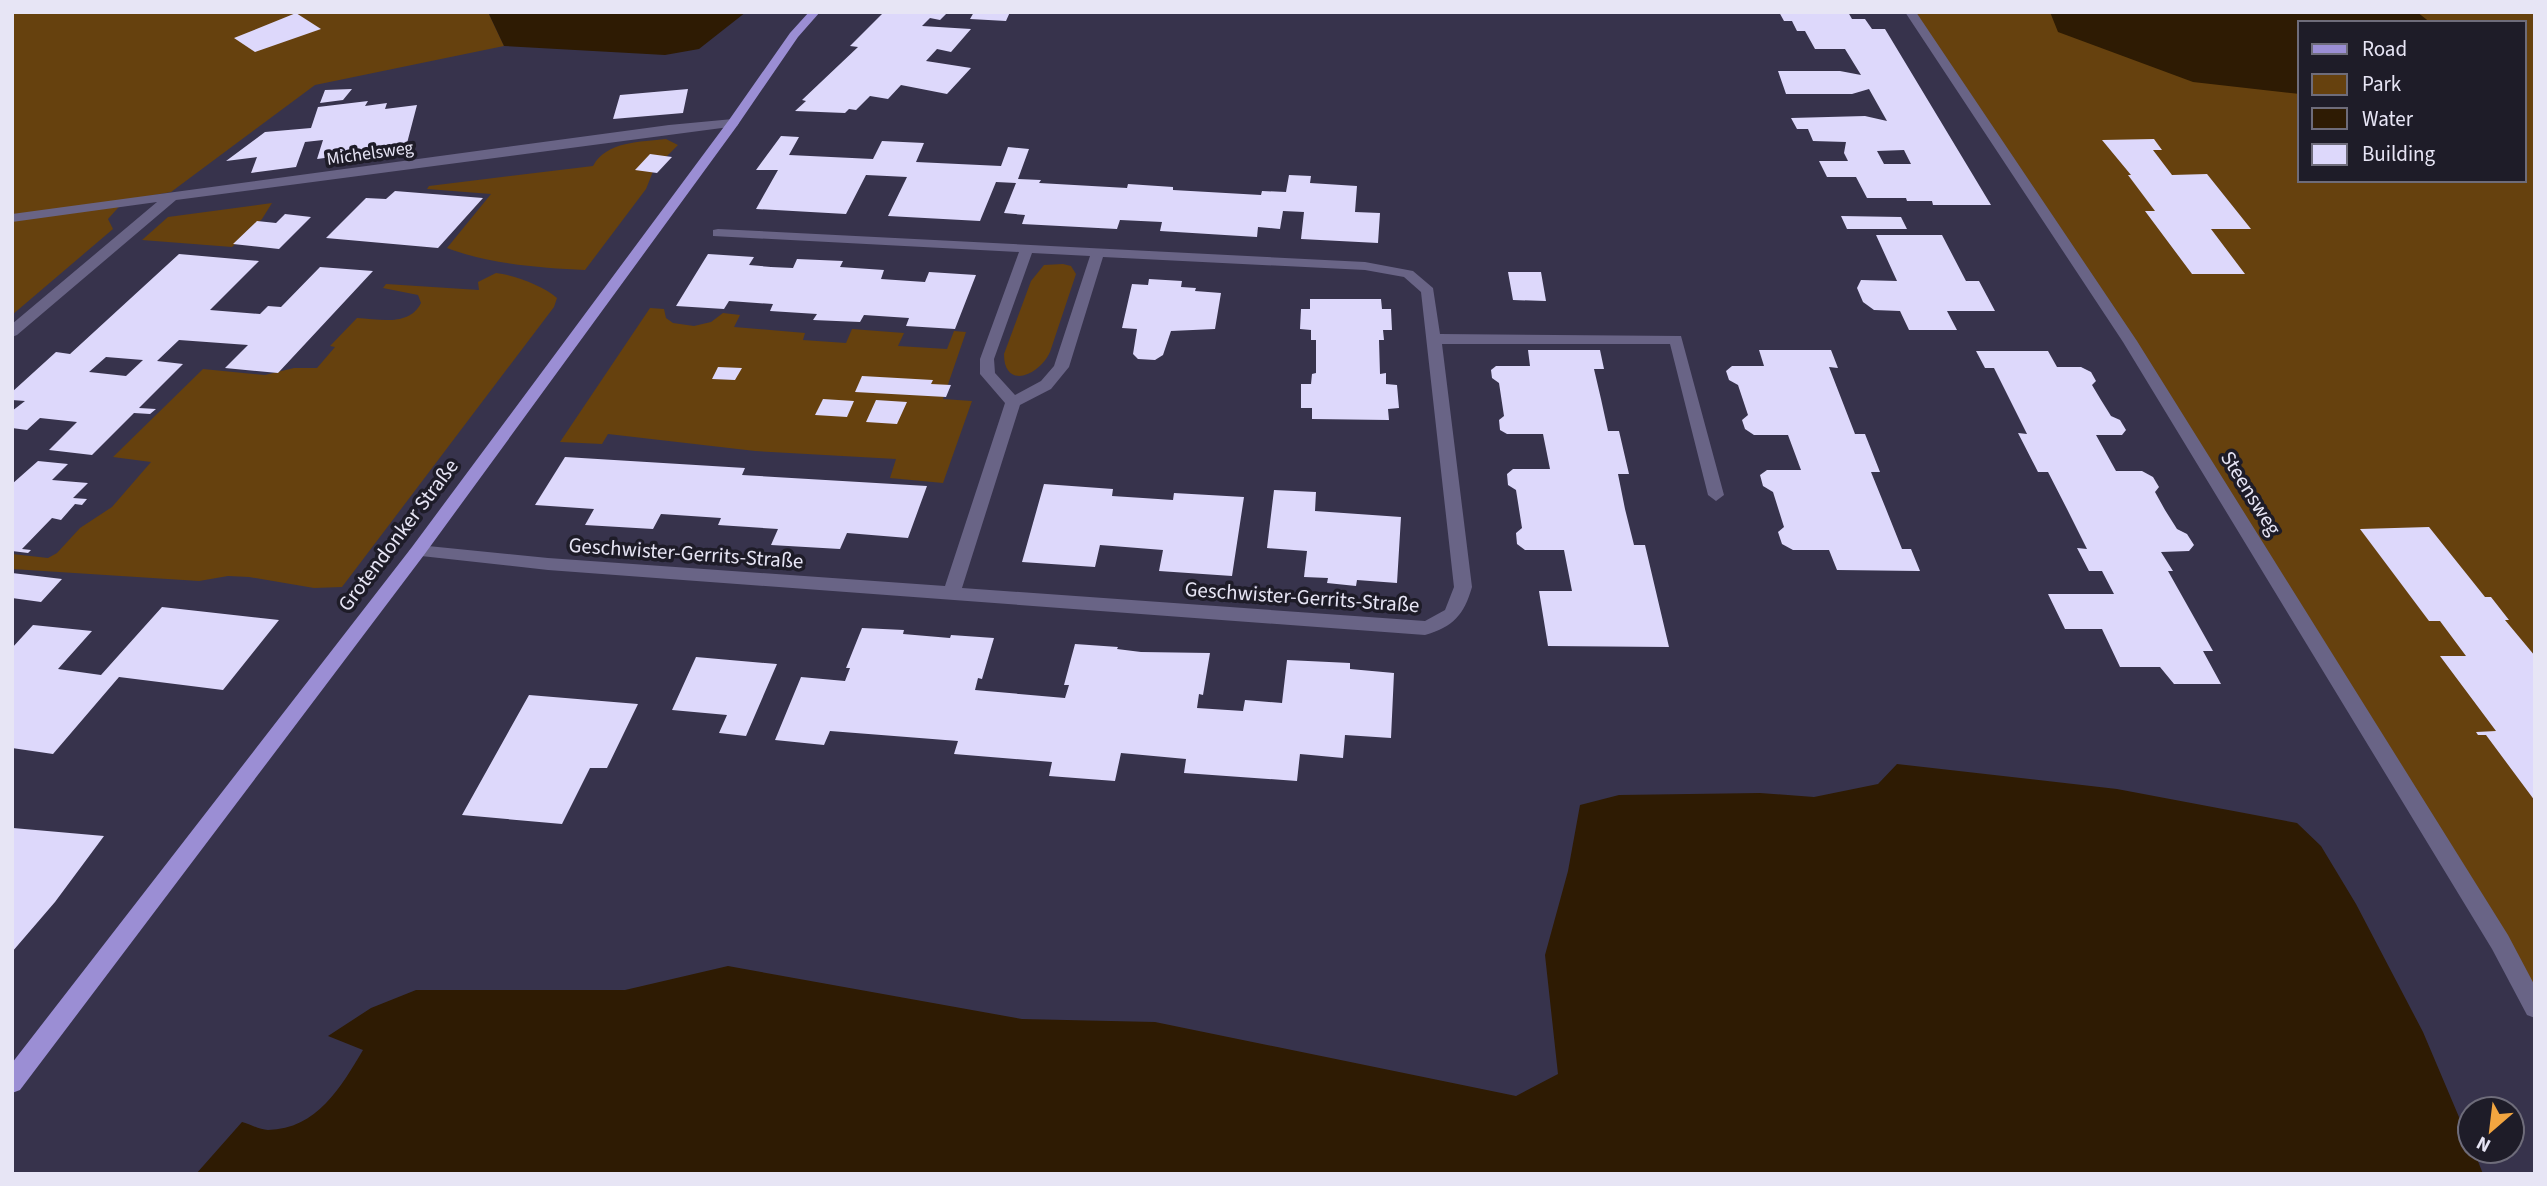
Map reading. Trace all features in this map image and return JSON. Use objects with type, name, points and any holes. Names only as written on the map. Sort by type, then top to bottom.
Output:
[{"type":"main road","name":"Grotendonker Straße","points":[[12,1082],[418,551],[733,123],[794,35],[815,12]]},
{"type":"street","name":"Steensweg","points":[[1910,12],[2130,341],[2500,942],[2535,1008]]},
{"type":"street","name":"Michelsweg","points":[[12,218],[669,129],[733,123]]},
{"type":"street","points":[[12,332],[171,197]]},
{"type":"street","name":"Geschwister-Gerrits-Straße","points":[[418,551],[951,594],[1425,628],[1442,624],[1451,616],[1464,587],[1436,339],[1428,291],[1408,274],[1391,269],[718,233]]},
{"type":"street","points":[[1013,402],[988,374],[987,359],[1027,248]]},
{"type":"street","points":[[951,594],[1013,402],[1046,385],[1061,367],[1098,252]]},
{"type":"street","points":[[1436,339],[1676,339],[1716,495]]},
{"type":"green space","points":[[12,12],[488,12],[504,46],[315,85],[171,192],[125,200],[108,219],[113,229],[12,315]]},
{"type":"green space","points":[[1910,12],[2535,12],[2535,1008],[2130,341]]},
{"type":"green space","points":[[666,139],[678,145],[654,169],[646,189],[585,270],[498,261],[447,248],[491,194],[427,189],[429,186],[593,166],[599,158],[615,147]]},
{"type":"green space","points":[[272,203],[262,219],[232,247],[142,240],[168,217]]},
{"type":"green space","points":[[1044,265],[1071,266],[1076,274],[1050,352],[1031,373],[1016,376],[1006,365],[1004,354],[1031,281]]},
{"type":"green space","points":[[496,273],[545,289],[557,298],[554,307],[342,587],[314,588],[249,577],[228,576],[199,581],[12,569],[12,554],[48,558],[57,553],[80,528],[112,507],[151,462],[113,457],[203,369],[265,375],[294,368],[317,368],[335,347],[330,346],[357,318],[393,320],[409,316],[416,311],[421,303],[418,295],[383,288],[386,284],[479,290],[478,282]]},
{"type":"green space","points":[[650,308],[664,309],[666,318],[673,323],[694,326],[711,322],[723,313],[740,315],[734,327],[805,333],[803,340],[846,343],[852,329],[904,333],[898,346],[947,349],[954,331],[966,332],[943,399],[972,401],[943,483],[890,478],[896,459],[755,451],[608,434],[602,444],[560,442]]},
{"type":"water","points":[[488,12],[746,12],[699,49],[665,55],[504,46]]},
{"type":"water","points":[[2050,12],[2417,12],[2428,21],[2298,21],[2298,94],[2193,82],[2058,32]]},
{"type":"water","points":[[1897,764],[2117,789],[2297,823],[2321,846],[2356,904],[2423,1032],[2456,1110],[2456,1165],[2479,1165],[2483,1174],[196,1174],[242,1122],[268,1130],[285,1128],[314,1114],[326,1104],[363,1050],[328,1036],[371,1008],[416,990],[625,990],[728,966],[1022,1019],[1155,1022],[1516,1096],[1558,1074],[1545,955],[1568,871],[1580,805],[1619,795],[1760,793],[1814,797],[1878,784]]},
{"type":"building","points":[[884,12],[947,13],[940,20],[930,18],[922,26],[971,29],[951,52],[937,49],[926,61],[971,68],[947,94],[901,85],[888,99],[870,96],[856,110],[849,109],[845,113],[795,111],[806,101],[802,100],[858,47],[850,46]]},
{"type":"building","points":[[974,12],[1010,12],[1006,21],[970,19]]},
{"type":"building","points":[[1779,12],[1848,12],[1852,19],[1865,19],[1872,29],[1885,29],[1991,205],[1933,205],[1932,201],[1907,201],[1906,198],[1867,198],[1856,177],[1827,177],[1819,161],[1848,161],[1844,153],[1846,142],[1813,141],[1808,129],[1797,129],[1791,118],[1865,116],[1887,121],[1869,89],[1852,94],[1786,94],[1778,71],[1840,71],[1861,75],[1845,49],[1815,49],[1805,31],[1797,31],[1792,21],[1784,21]],"holes":[[[1904,150],[1911,164],[1884,164],[1877,151]]]},
{"type":"building","points":[[296,13],[321,29],[255,52],[234,38]]},
{"type":"building","points":[[352,89],[343,100],[320,103],[325,90]]},
{"type":"building","points":[[688,89],[683,113],[613,119],[620,95]]},
{"type":"building","points":[[368,101],[365,106],[387,103],[385,109],[417,105],[406,147],[317,159],[323,140],[305,142],[296,167],[251,173],[257,157],[226,161],[265,132],[311,128],[318,107]]},
{"type":"building","points":[[781,136],[799,137],[789,155],[873,159],[882,141],[924,143],[916,162],[1001,166],[1008,147],[1029,149],[1018,179],[1041,180],[1039,183],[1127,188],[1128,184],[1173,187],[1173,190],[1261,195],[1262,191],[1286,192],[1289,175],[1311,176],[1310,183],[1357,186],[1355,212],[1380,213],[1378,243],[1301,239],[1304,212],[1283,211],[1280,229],[1258,227],[1257,237],[1160,231],[1162,222],[1120,220],[1117,229],[1022,224],[1025,215],[1004,213],[1016,183],[996,182],[980,221],[888,216],[907,177],[866,175],[846,214],[756,209],[778,170],[756,170]]},
{"type":"building","points":[[2154,139],[2162,150],[2153,150],[2172,175],[2207,174],[2251,229],[2211,229],[2245,274],[2192,274],[2145,211],[2155,211],[2128,175],[2131,175],[2102,140]]},
{"type":"building","points":[[650,154],[672,157],[657,173],[635,170]]},
{"type":"building","points":[[395,191],[483,198],[438,248],[326,238],[366,198],[386,199]]},
{"type":"building","points":[[285,214],[311,217],[279,249],[233,244],[257,221],[276,223]]},
{"type":"building","points":[[1841,216],[1901,217],[1907,229],[1847,229]]},
{"type":"building","points":[[1876,235],[1942,235],[1966,281],[1979,281],[1995,311],[1947,311],[1957,330],[1909,330],[1900,311],[1874,310],[1863,302],[1857,288],[1861,280],[1897,281]]},
{"type":"building","points":[[179,254],[259,261],[210,310],[260,314],[268,306],[281,307],[320,267],[373,271],[278,373],[225,368],[248,345],[179,340],[157,361],[183,364],[139,408],[156,409],[150,414],[134,413],[92,455],[49,450],[77,422],[40,418],[27,430],[12,428],[12,411],[25,401],[12,400],[12,392],[56,352],[70,354]],"holes":[[[106,357],[143,360],[126,376],[89,372]]]},
{"type":"building","points":[[708,254],[754,257],[749,265],[771,267],[793,268],[797,259],[843,261],[840,267],[884,270],[881,279],[925,282],[929,272],[976,275],[955,329],[906,326],[909,318],[864,315],[860,322],[813,320],[817,314],[770,311],[773,304],[729,301],[724,309],[676,306]]},
{"type":"building","points":[[1508,272],[1541,272],[1546,301],[1513,300]]},
{"type":"building","points":[[1149,279],[1182,281],[1181,287],[1221,293],[1215,329],[1171,331],[1163,355],[1155,360],[1138,359],[1133,354],[1137,329],[1122,328],[1132,284],[1148,285]]},
{"type":"building","points":[[1310,299],[1381,299],[1382,309],[1391,309],[1392,330],[1383,330],[1384,340],[1379,340],[1380,374],[1386,373],[1386,384],[1397,385],[1399,408],[1388,409],[1389,420],[1312,419],[1312,408],[1301,408],[1301,384],[1311,384],[1312,374],[1316,373],[1316,340],[1311,340],[1311,330],[1300,329],[1301,309],[1310,309]]},
{"type":"building","points":[[1528,350],[1600,350],[1604,369],[1594,369],[1608,431],[1619,431],[1629,474],[1618,474],[1625,509],[1634,545],[1645,545],[1669,647],[1548,646],[1539,591],[1572,591],[1564,550],[1525,550],[1517,544],[1516,533],[1522,528],[1516,490],[1508,485],[1507,474],[1513,469],[1550,469],[1543,434],[1507,434],[1500,430],[1499,420],[1504,416],[1499,383],[1492,378],[1491,370],[1496,366],[1530,366]]},
{"type":"building","points":[[1759,350],[1831,350],[1838,368],[1829,367],[1855,434],[1865,434],[1880,472],[1871,472],[1902,549],[1911,549],[1920,571],[1837,570],[1829,550],[1793,550],[1782,544],[1778,532],[1784,527],[1773,492],[1763,486],[1760,475],[1767,470],[1801,470],[1788,435],[1754,435],[1745,429],[1742,420],[1748,415],[1738,385],[1729,380],[1726,371],[1732,366],[1764,366]]},
{"type":"building","points":[[1976,351],[2048,351],[2057,367],[2081,367],[2091,372],[2096,381],[2092,385],[2101,400],[2111,416],[2120,420],[2126,430],[2122,435],[2096,435],[2116,471],[2142,471],[2153,477],[2159,487],[2155,492],[2165,510],[2177,529],[2187,534],[2194,545],[2189,551],[2161,552],[2173,571],[2168,571],[2213,651],[2203,651],[2221,684],[2174,684],[2160,667],[2120,667],[2102,629],[2065,629],[2048,594],[2114,594],[2102,571],[2089,571],[2077,548],[2087,549],[2048,472],[2038,472],[2018,433],[2027,434],[1994,368],[1985,368]]},
{"type":"building","points":[[718,367],[742,368],[735,380],[712,379]]},
{"type":"building","points":[[862,376],[933,380],[931,384],[951,385],[946,397],[855,392]]},
{"type":"building","points":[[823,399],[854,401],[847,417],[815,415]]},
{"type":"building","points":[[876,400],[907,402],[897,424],[866,422]]},
{"type":"building","points":[[565,457],[745,468],[742,475],[927,486],[908,538],[847,533],[840,549],[771,545],[778,529],[718,525],[721,518],[661,514],[653,529],[585,525],[594,509],[535,505]]},
{"type":"building","points":[[38,461],[68,464],[52,480],[88,483],[73,498],[87,499],[82,505],[75,504],[61,520],[52,518],[22,549],[31,550],[28,553],[12,551],[12,484]]},
{"type":"building","points":[[1044,484],[1113,489],[1112,496],[1173,500],[1174,493],[1244,497],[1232,576],[1159,571],[1163,550],[1100,545],[1095,567],[1022,562]]},
{"type":"building","points":[[1274,490],[1316,492],[1315,511],[1401,517],[1397,583],[1357,580],[1356,586],[1327,583],[1328,578],[1304,577],[1307,551],[1267,548]]},
{"type":"building","points":[[2429,527],[2485,597],[2491,597],[2509,620],[2505,620],[2535,656],[2535,801],[2486,735],[2478,735],[2476,732],[2496,731],[2440,656],[2466,656],[2440,621],[2429,621],[2360,529]]},
{"type":"building","points":[[12,573],[62,579],[41,602],[12,598]]},
{"type":"building","points":[[162,607],[279,620],[223,690],[119,677],[53,754],[12,748],[12,648],[33,625],[92,631],[58,669],[101,675]]},
{"type":"building","points":[[862,628],[904,630],[903,634],[950,638],[951,635],[994,638],[982,679],[978,678],[975,690],[1065,698],[1069,685],[1064,685],[1075,644],[1118,647],[1117,649],[1141,652],[1210,653],[1203,695],[1199,694],[1197,708],[1243,711],[1245,700],[1282,703],[1287,660],[1350,663],[1350,669],[1394,673],[1391,738],[1345,735],[1343,758],[1300,754],[1297,781],[1184,773],[1186,759],[1121,753],[1115,781],[1049,776],[1052,762],[954,754],[958,741],[830,731],[824,745],[775,740],[801,677],[845,681],[850,668],[846,668]]},
{"type":"building","points":[[696,657],[777,664],[746,736],[719,733],[727,715],[672,710]]},
{"type":"building","points":[[529,695],[638,704],[607,768],[590,768],[562,824],[462,815]]},
{"type":"building","points":[[13,828],[104,836],[55,902],[12,952]]}]
